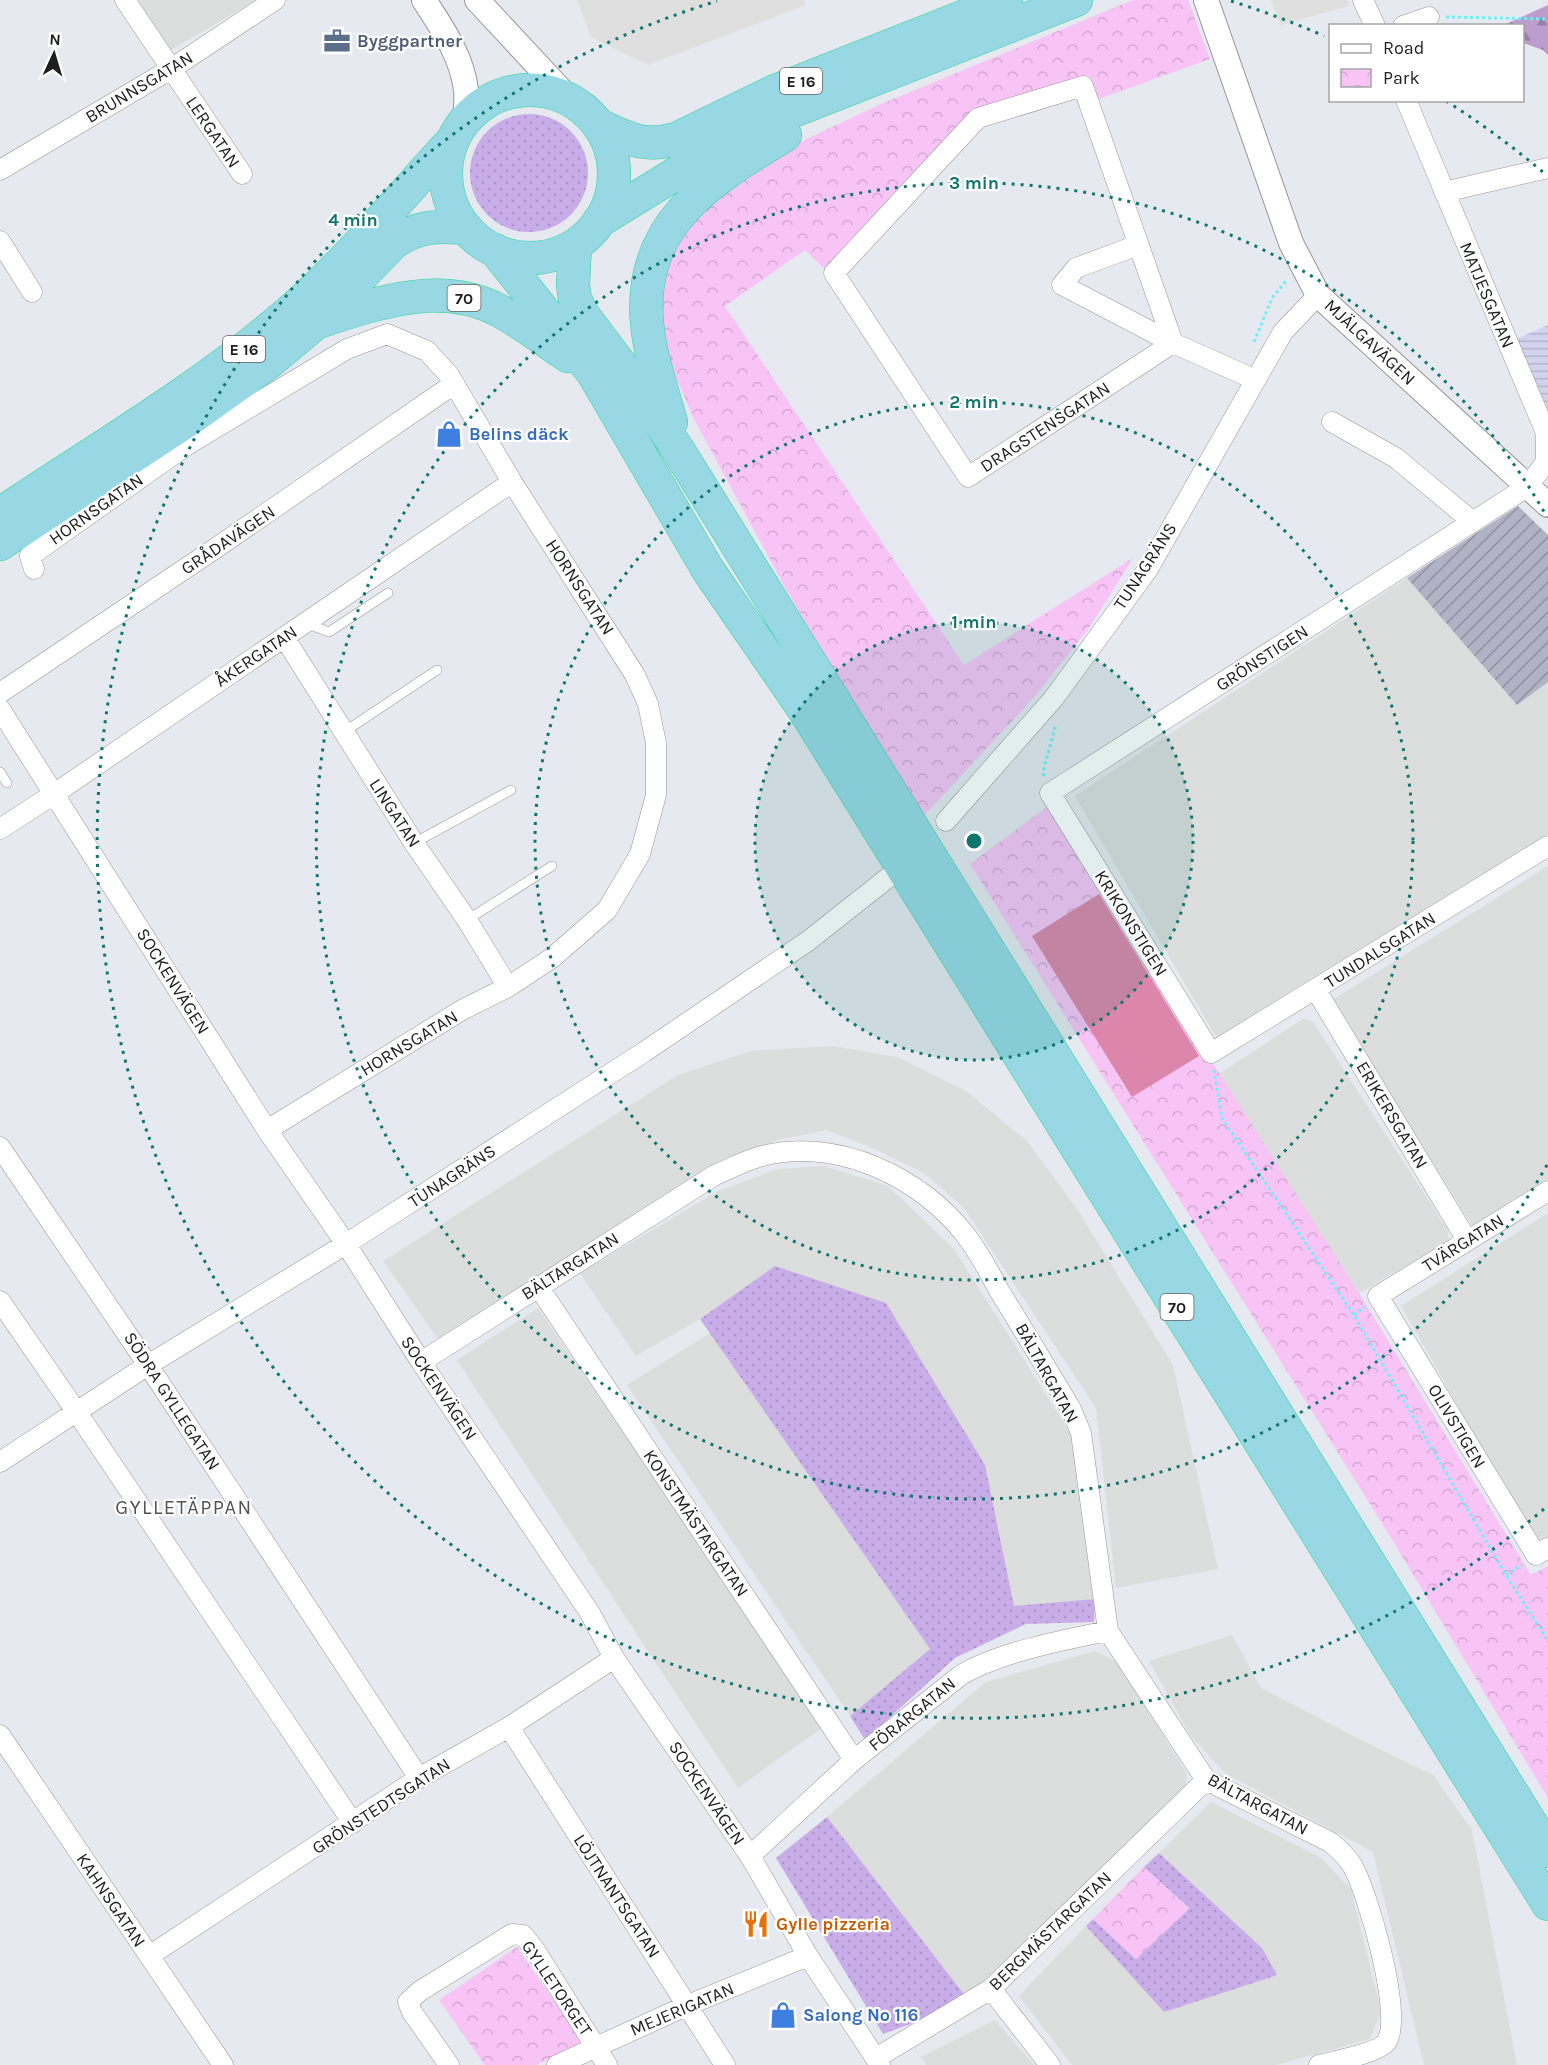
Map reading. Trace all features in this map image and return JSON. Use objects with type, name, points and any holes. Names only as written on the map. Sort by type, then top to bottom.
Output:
[{"type":"highway","name":"E 16","points":[[598,124],[630,140],[645,144],[660,144],[676,140],[775,91],[1006,0]]},
{"type":"highway","name":"E 16","points":[[599,220],[724,144],[783,115],[1076,0]]},
{"type":"highway","points":[[680,453],[654,362],[647,324],[649,275],[657,248],[671,224],[709,186],[749,158],[892,72]]},
{"type":"highway","points":[[543,90],[570,100],[598,124],[610,147],[614,172],[610,198],[599,220],[584,238],[575,244],[563,251],[536,257],[522,257],[495,250],[484,244],[458,218],[448,193],[446,167],[459,130],[487,101],[514,91],[543,90]]},
{"type":"highway","name":"E 16","points":[[0,514],[180,394],[282,318],[328,275],[459,130]]},
{"type":"highway","name":"E 16","points":[[0,544],[194,416],[268,363],[317,322],[393,243],[407,234],[429,226],[466,228]]},
{"type":"highway","name":"70","points":[[575,244],[573,285],[575,299],[583,315],[635,384],[680,453],[1548,1851]]},
{"type":"highway","name":"70","points":[[495,250],[593,373],[708,570],[817,730],[1548,1904]]},
{"type":"highway","name":"70","points":[[317,322],[400,299],[452,295],[474,300],[498,310],[593,373]]},
{"type":"street","name":"LERGATAN","points":[[125,0],[242,174]]},
{"type":"street","name":"BRUNNSGATAN","points":[[0,170],[171,69],[275,0]]},
{"type":"street","points":[[424,0],[453,48],[462,71],[466,92],[459,130]]},
{"type":"street","points":[[477,0],[570,100]]},
{"type":"street","name":"MJÄLGAVÄGEN","points":[[1206,0],[1291,243],[1318,295],[1548,505]]},
{"type":"street","points":[[1363,0],[1374,24]]},
{"type":"street","points":[[1409,24],[1429,17]]},
{"type":"street","name":"DRAGSTENSGATAN","points":[[1138,245],[1083,86],[978,118],[834,273],[968,477],[1173,343]]},
{"type":"street","name":"MATJESGATAN","points":[[1407,102],[1546,433],[1546,462],[1527,487]]},
{"type":"street","points":[[1444,192],[1548,168]]},
{"type":"street","points":[[0,241],[32,292]]},
{"type":"street","points":[[1173,343],[1138,245],[1076,268],[1062,285],[1173,343],[1256,380]]},
{"type":"street","name":"TUNAGRÄNS","points":[[946,821],[1054,698],[1148,569],[1283,332],[1318,295]]},
{"type":"street","name":"HORNSGATAN","points":[[34,569],[30,556],[178,451],[347,349],[387,334],[427,351],[449,375],[512,482],[635,675],[648,704],[656,743],[656,795],[640,854],[607,910],[552,958],[508,987],[462,1010],[267,1130]]},
{"type":"street","name":"GRÅDAVÄGEN","points":[[0,693],[454,384]]},
{"type":"street","points":[[1332,422],[1396,458],[1473,522]]},
{"type":"street","name":"ÅKERGATAN","points":[[0,829],[512,482]]},
{"type":"street","name":"GRÖNSTIGEN","points":[[1050,793],[1527,487]]},
{"type":"street","name":"LINGATAN","points":[[284,637],[508,987]]},
{"type":"street","name":"SOCKENVÄGEN","points":[[0,709],[267,1130],[346,1244],[421,1362],[590,1613],[614,1658],[750,1856],[808,1956],[878,2061]]},
{"type":"street","name":"KRIKONSTIGEN","points":[[1050,793],[1211,1053]]},
{"type":"street","name":"TUNDALSGATAN","points":[[1211,1053],[1548,846]]},
{"type":"street","name":"TUNAGRÄNS","points":[[0,1462],[148,1365],[346,1244],[644,1052],[798,948],[894,873]]},
{"type":"street","name":"ERIKERSGATAN","points":[[1316,990],[1467,1240]]},
{"type":"street","name":"SÖDRA GYLLEGATAN","points":[[0,1147],[148,1365],[419,1778]]},
{"type":"street","name":"BÄLTARGATAN","points":[[421,1362],[715,1175],[760,1156],[782,1152],[818,1152],[856,1159],[891,1173],[931,1200],[967,1237],[1071,1409],[1081,1434],[1108,1631],[1206,1780],[1330,1842],[1351,1863],[1372,1915],[1386,1975],[1392,2031],[1386,2044],[1374,2050],[1319,2065]]},
{"type":"street","name":"TVÄRGATAN","points":[[1378,1296],[1548,1191]]},
{"type":"street","name":"KONSTMÄSTARGATAN","points":[[538,1286],[854,1760]]},
{"type":"street","name":"OLIVSTIGEN","points":[[1378,1296],[1542,1552]]},
{"type":"street","points":[[0,1301],[353,1823]]},
{"type":"street","name":"FÖRARGATAN","points":[[750,1856],[854,1760],[961,1675],[976,1666],[1044,1646],[1108,1631]]},
{"type":"street","name":"GRÖNSTEDTSGATAN","points":[[148,1956],[419,1778],[509,1727],[614,1658]]},
{"type":"street","name":"LÖJTNANTSGATAN","points":[[509,1727],[725,2065]]},
{"type":"street","name":"KAHNSGATAN","points":[[0,1735],[223,2065]]},
{"type":"street","name":"BERGMÄSTARGATAN","points":[[878,2061],[991,1989],[1206,1780]]},
{"type":"street","name":"GYLLETORGET","points":[[449,2065],[412,2012],[408,2002],[420,1991],[512,1934],[522,1935],[535,1950],[607,2065]]},
{"type":"street","name":"MEJERIGATAN","points":[[557,2065],[688,2005],[808,1956]]},
{"type":"street","points":[[991,1989],[1050,2065]]},
{"type":"lane","points":[[305,623],[329,632],[388,593]]},
{"type":"lane","points":[[344,732],[437,670]]},
{"type":"lane","points":[[0,772],[7,783]]},
{"type":"lane","points":[[414,843],[511,790]]},
{"type":"lane","points":[[467,920],[552,866]]},
{"type":"path","points":[[1429,17],[1548,19]]},
{"type":"path","points":[[1050,793],[1043,772],[1059,715],[1054,698]]},
{"type":"path","points":[[1211,1053],[1222,1118],[1354,1315],[1506,1575],[1548,1641]]},
{"type":"shaded area","points":[[138,0],[252,0],[253,2],[171,50]]},
{"type":"shaded area","points":[[577,0],[803,0],[806,5],[648,65],[591,37]]},
{"type":"shaded area","points":[[1271,0],[1347,0],[1349,6],[1280,25]]},
{"type":"shaded area","points":[[529,114],[552,118],[571,131],[584,150],[588,173],[584,196],[571,215],[552,228],[529,232],[506,228],[487,215],[474,196],[470,173],[474,150],[487,131],[506,118]]},
{"type":"shaded area","points":[[1548,325],[1548,410],[1516,339]]},
{"type":"shaded area","points":[[1518,506],[1548,535],[1548,682],[1517,705],[1407,578]]},
{"type":"shaded area","points":[[1407,578],[1516,704],[1548,682],[1548,834],[1216,1037],[1075,796]]},
{"type":"shaded area","points":[[1548,866],[1548,1179],[1473,1227],[1332,1000]]},
{"type":"shaded area","points":[[1099,894],[1199,1056],[1132,1097],[1032,936]]},
{"type":"shaded area","points":[[1303,1019],[1313,1022],[1447,1229],[1449,1241],[1359,1293],[1219,1074]]},
{"type":"shaded area","points":[[832,1046],[897,1057],[966,1091],[1027,1141],[1077,1209],[1173,1365],[1218,1569],[1116,1588],[1096,1408],[964,1208],[924,1173],[877,1150],[827,1130],[777,1140],[724,1162],[439,1340],[383,1261],[678,1075],[751,1051]]},
{"type":"shaded area","points":[[824,1166],[888,1186],[954,1249],[1074,1439],[1095,1599],[1014,1606],[985,1465],[775,1266],[700,1319],[636,1356],[580,1273],[718,1191],[778,1169]]},
{"type":"shaded area","points":[[1548,1213],[1548,1542],[1534,1539],[1401,1306]]},
{"type":"shaded area","points":[[775,1266],[886,1303],[985,1465],[1014,1606],[1095,1599],[1094,1622],[1026,1624],[955,1658],[865,1740],[850,1716],[930,1649],[700,1319]]},
{"type":"shaded area","points":[[538,1308],[824,1726],[738,1788],[457,1360]]},
{"type":"shaded area","points":[[710,1333],[930,1649],[850,1716],[627,1385]]},
{"type":"shaded area","points":[[1232,1635],[1261,1688],[1433,1775],[1472,1830],[1517,2065],[1424,2065],[1373,1852],[1226,1774],[1190,1735],[1149,1661]]},
{"type":"shaded area","points":[[1095,1651],[1117,1662],[1187,1774],[1186,1787],[970,2002],[827,1817],[986,1682]]},
{"type":"shaded area","points":[[1211,1802],[1321,1858],[1351,1889],[1381,2011],[1370,2039],[1276,2065],[1072,2065],[1019,1996],[1086,1926],[1164,2012],[1262,1948],[1159,1853]]},
{"type":"shaded area","points":[[827,1817],[970,2002],[883,2034],[776,1858]]},
{"type":"shaded area","points":[[1159,1853],[1262,1948],[1277,1975],[1164,2012],[1086,1926],[1093,1919],[1136,1959],[1189,1908],[1144,1867]]},
{"type":"shaded area","points":[[995,2020],[1034,2065],[927,2065],[921,2057]]},
{"type":"green space","points":[[1133,0],[1188,0],[1210,59],[1096,100],[1088,75],[976,113],[828,272],[805,250],[725,306],[964,665],[1133,558],[1089,628],[1036,695],[922,818],[787,591],[694,419],[673,371],[660,326],[659,280],[677,235],[704,206],[781,151],[881,104]]},
{"type":"green space","points":[[1548,5],[1548,55],[1543,50],[1524,43],[1524,24],[1506,24]]},
{"type":"green space","points":[[1049,805],[1359,1293],[1531,1575],[1548,1566],[1548,1798],[1385,1528],[970,864]]},
{"type":"green space","points":[[1144,1867],[1189,1909],[1136,1959],[1093,1919]]},
{"type":"green space","points":[[517,1947],[583,2043],[536,2065],[485,2065],[439,2000]]},
{"type":"place","name":"Byggpartner","points":[[337,41]]},
{"type":"place","name":"Belins däck","points":[[449,434]]},
{"type":"place","name":"Gylle pizzeria","points":[[756,1924]]},
{"type":"place","name":"Salong No 116","points":[[783,2015]]},
{"type":"district","name":"GYLLETÄPPAN","points":[[184,1507]]}]
